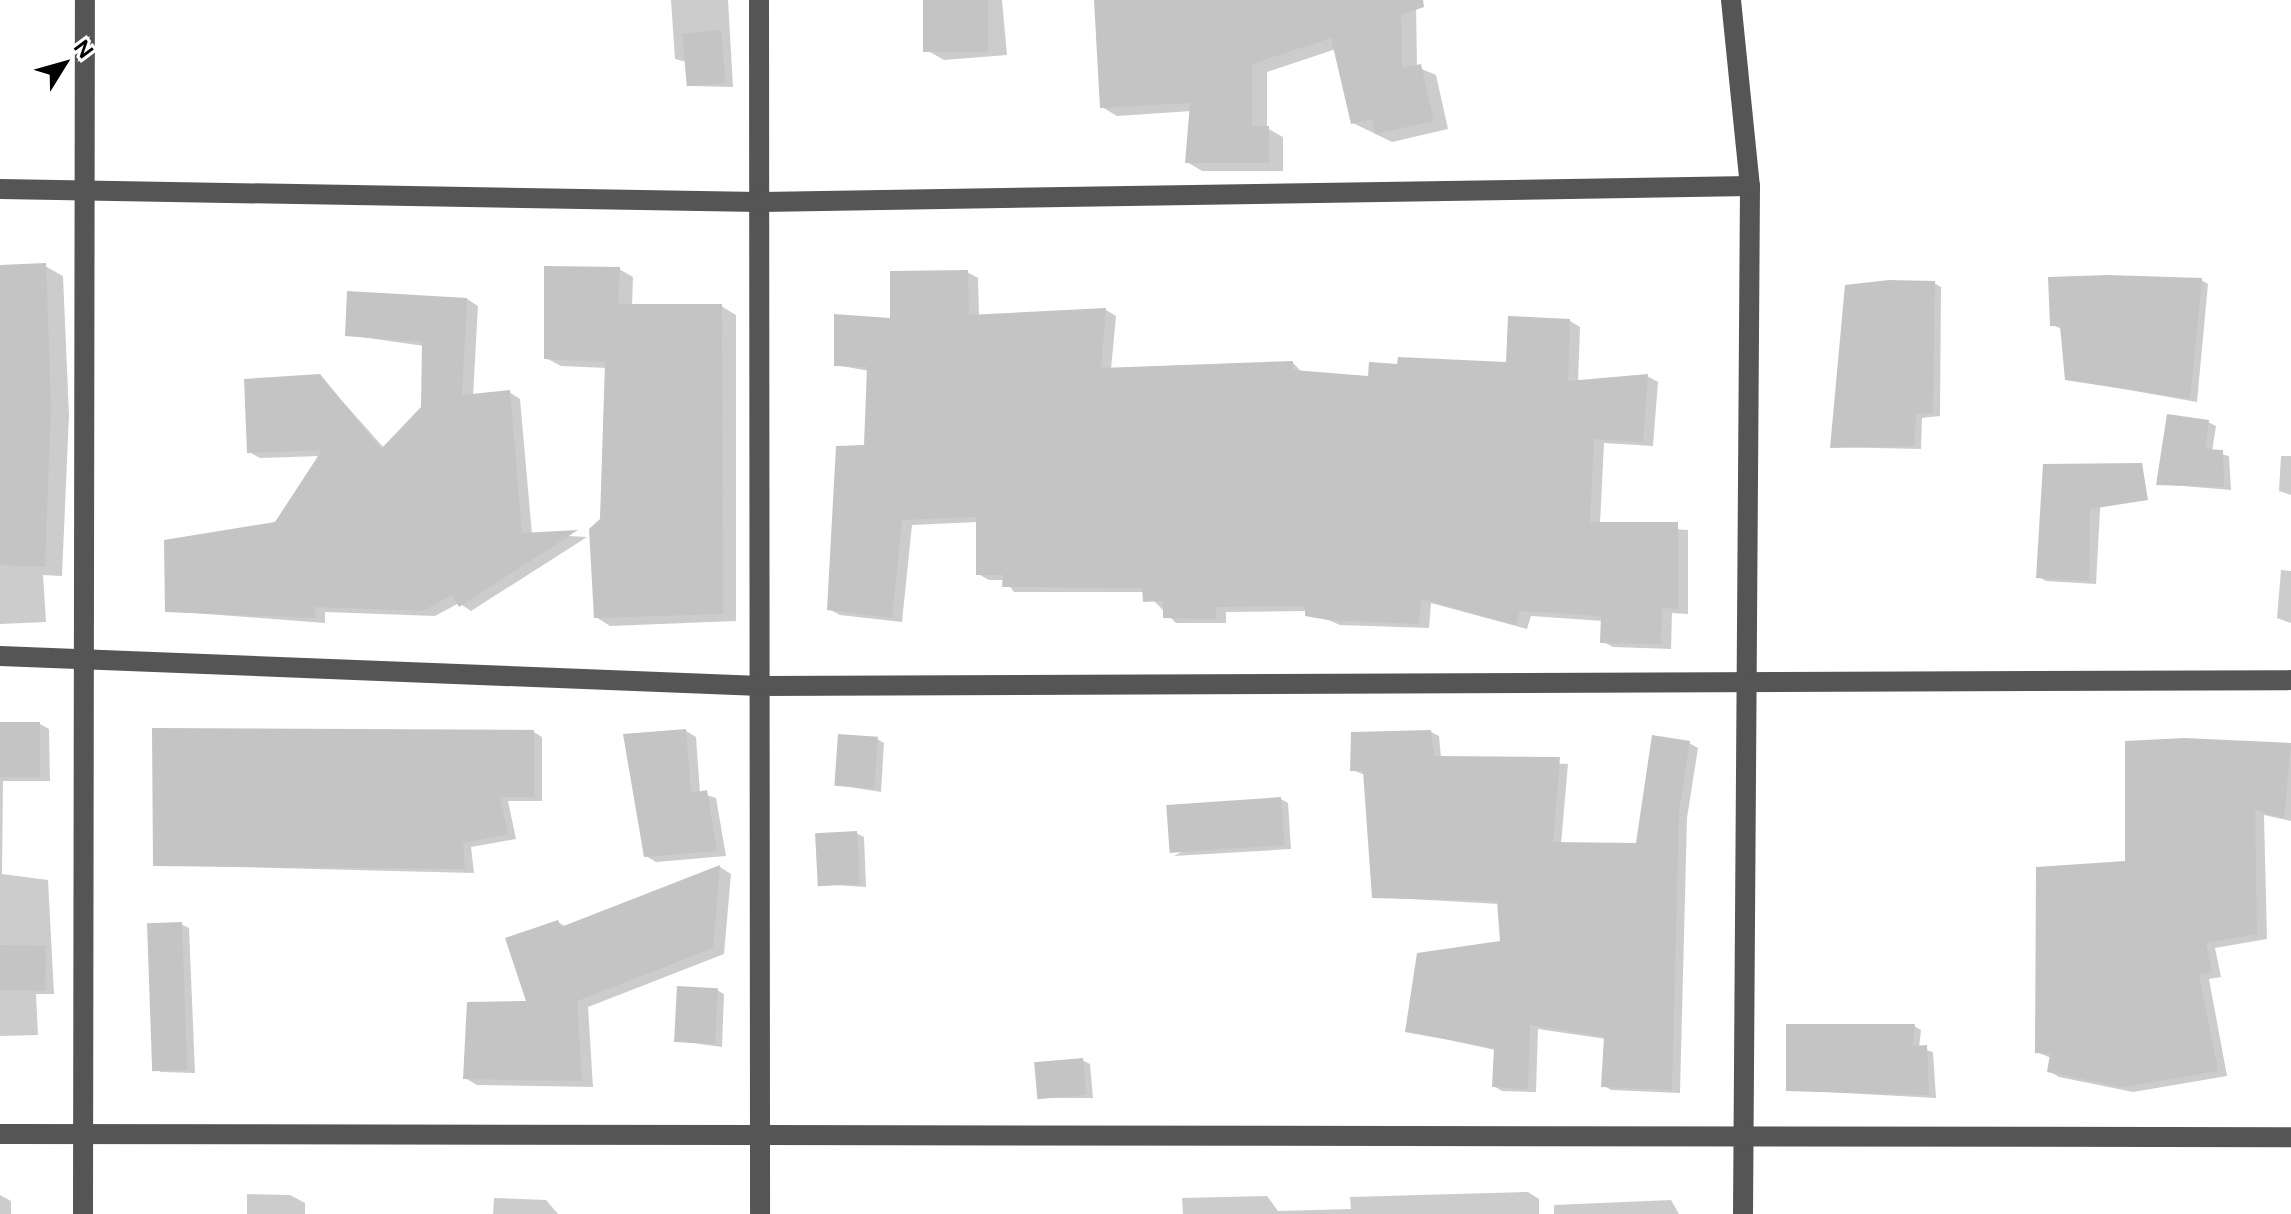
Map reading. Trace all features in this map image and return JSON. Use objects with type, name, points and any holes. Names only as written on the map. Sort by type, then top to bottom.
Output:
[{"type":"street","points":[[83,1214],[85,0]]},
{"type":"street","points":[[759,0],[760,1214]]},
{"type":"street","points":[[1731,0],[1750,186],[1742,678],[1743,1214]]},
{"type":"street","points":[[0,189],[759,202],[1750,186]]},
{"type":"street","points":[[0,656],[84,656],[760,686],[1742,678],[2291,680]]},
{"type":"street","points":[[0,1134],[2291,1137]]},
{"type":"building","points":[[923,0],[988,0],[988,52],[923,52]]},
{"type":"building","points":[[1094,0],[1423,0],[1424,7],[1401,15],[1402,68],[1421,64],[1434,121],[1375,134],[1372,119],[1351,124],[1331,38],[1252,64],[1252,126],[1269,126],[1269,163],[1185,163],[1190,103],[1100,108]]},
{"type":"building","points":[[721,30],[726,83],[687,86],[682,33]]},
{"type":"building","points":[[46,263],[51,405],[45,567],[0,565],[0,265]]},
{"type":"building","points":[[544,266],[620,267],[618,304],[722,304],[723,614],[594,618],[589,529],[600,519],[605,362],[544,359]]},
{"type":"building","points":[[968,270],[969,315],[1106,308],[1101,368],[1293,361],[1293,370],[1368,376],[1369,362],[1397,364],[1398,357],[1506,362],[1508,316],[1570,319],[1568,381],[1648,374],[1643,442],[1594,439],[1590,522],[1678,522],[1678,609],[1662,608],[1661,644],[1600,643],[1601,616],[1520,611],[1516,625],[1421,599],[1419,624],[1328,620],[1305,616],[1305,606],[1216,607],[1216,619],[1163,618],[1163,601],[1143,602],[1142,588],[1002,587],[1003,575],[976,575],[976,517],[902,520],[892,618],[827,610],[836,446],[864,445],[867,367],[834,366],[834,314],[890,318],[890,271]]},
{"type":"building","points":[[2048,277],[2202,278],[2190,399],[2065,380],[2060,326],[2050,326]]},
{"type":"building","points":[[1889,280],[1935,281],[1933,413],[1916,414],[1914,446],[1830,448],[1845,285]]},
{"type":"building","points":[[347,291],[467,298],[462,395],[510,390],[522,533],[578,530],[459,607],[452,595],[423,611],[315,607],[315,618],[165,612],[164,540],[275,522],[322,450],[247,453],[244,379],[320,374],[381,449],[421,407],[422,342],[345,336]]},
{"type":"building","points":[[2167,414],[2209,420],[2205,449],[2223,450],[2224,487],[2156,485]]},
{"type":"building","points":[[2142,463],[2148,500],[2090,509],[2089,581],[2036,578],[2043,464]]},
{"type":"building","points":[[0,722],[40,722],[40,777],[0,777]]},
{"type":"building","points":[[152,728],[534,730],[534,797],[500,797],[508,834],[463,843],[465,869],[153,866]]},
{"type":"building","points":[[686,729],[691,793],[707,790],[717,851],[644,857],[623,734]]},
{"type":"building","points":[[1431,730],[1434,756],[1560,757],[1553,842],[1636,843],[1652,735],[1690,741],[1679,812],[1672,1090],[1601,1087],[1604,1037],[1530,1025],[1528,1089],[1492,1087],[1494,1048],[1405,1032],[1417,953],[1500,941],[1497,901],[1372,898],[1363,771],[1350,771],[1351,732]]},
{"type":"building","points":[[838,734],[878,737],[874,789],[834,786]]},
{"type":"building","points":[[2184,738],[2291,743],[2284,818],[2255,810],[2257,934],[2206,943],[2212,972],[2199,974],[2218,1071],[2122,1087],[2047,1072],[2050,1054],[2035,1053],[2036,867],[2125,861],[2125,741]]},
{"type":"building","points":[[1281,797],[1284,845],[1170,853],[1166,805]]},
{"type":"building","points":[[857,831],[860,884],[818,886],[815,833]]},
{"type":"building","points":[[720,865],[713,948],[577,1001],[582,1081],[463,1079],[467,1002],[526,1001],[505,938],[558,920],[561,927]]},
{"type":"building","points":[[182,922],[187,1070],[152,1071],[147,923]]},
{"type":"building","points":[[0,945],[46,946],[45,991],[0,990]]},
{"type":"building","points":[[677,986],[718,988],[715,1044],[674,1042]]},
{"type":"building","points":[[1786,1024],[1915,1024],[1912,1046],[1927,1045],[1929,1095],[1786,1091]]},
{"type":"building","points":[[1083,1058],[1086,1095],[1037,1099],[1034,1062]]}]
